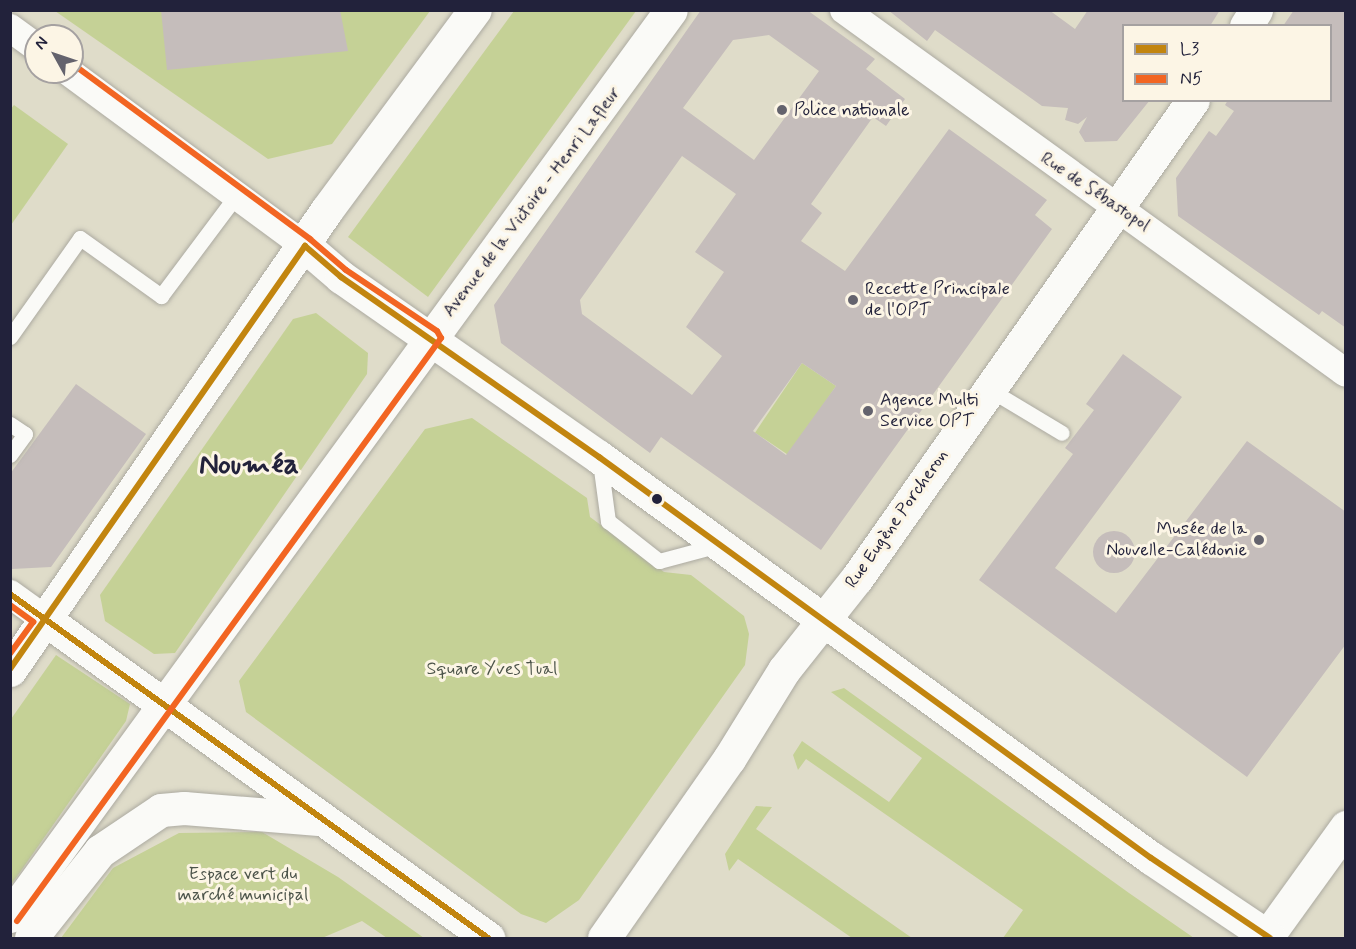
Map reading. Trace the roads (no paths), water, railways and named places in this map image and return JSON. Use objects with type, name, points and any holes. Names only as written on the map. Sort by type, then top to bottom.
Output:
[{"type":"main road","points":[[10,670],[305,246],[475,10]]},
{"type":"main road","name":"Avenue de la Victoire - Henri Lafleur","points":[[10,916],[166,706],[671,10]]},
{"type":"main road","points":[[1247,24],[1257,10]]},
{"type":"main road","name":"Rue Eugène Porcheron","points":[[604,939],[729,759],[784,670],[857,578],[987,388],[1192,102]]},
{"type":"main road","points":[[305,246],[341,277],[432,338],[599,457],[1151,858],[1268,938],[1346,827]]},
{"type":"main road","points":[[46,620],[488,939]]},
{"type":"main road","points":[[31,939],[100,851],[161,810],[196,809],[322,819]]},
{"type":"street","name":"Rue de Sébastopol","points":[[844,10],[1080,184],[1107,203],[1118,205],[1346,373]]},
{"type":"street","points":[[10,28],[24,38]]},
{"type":"street","points":[[84,83],[235,197],[305,246]]},
{"type":"street","points":[[10,594],[46,620]]},
{"type":"lane","points":[[10,337],[80,238],[161,296],[235,197]]},
{"type":"lane","points":[[987,388],[1062,433]]},
{"type":"lane","points":[[10,424],[25,434],[10,455]]},
{"type":"lane","points":[[599,457],[608,521],[659,561],[719,544]]},
{"type":"place","name":"Police nationale","points":[[782,110]]},
{"type":"place","name":"Recette Principale de l'OPT","points":[[853,300]]},
{"type":"place","name":"Agence Multi Service OPT","points":[[868,411]]},
{"type":"place","name":"Musée de la Nouvelle-Calédonie","points":[[1259,540]]},
{"type":"district","name":"Nouméa","points":[[249,465]]},
{"type":"park label","name":"Square Yves Tual","points":[[492,669]]},
{"type":"park label","name":"Espace vert du marché municipal","points":[[243,885]]}]
